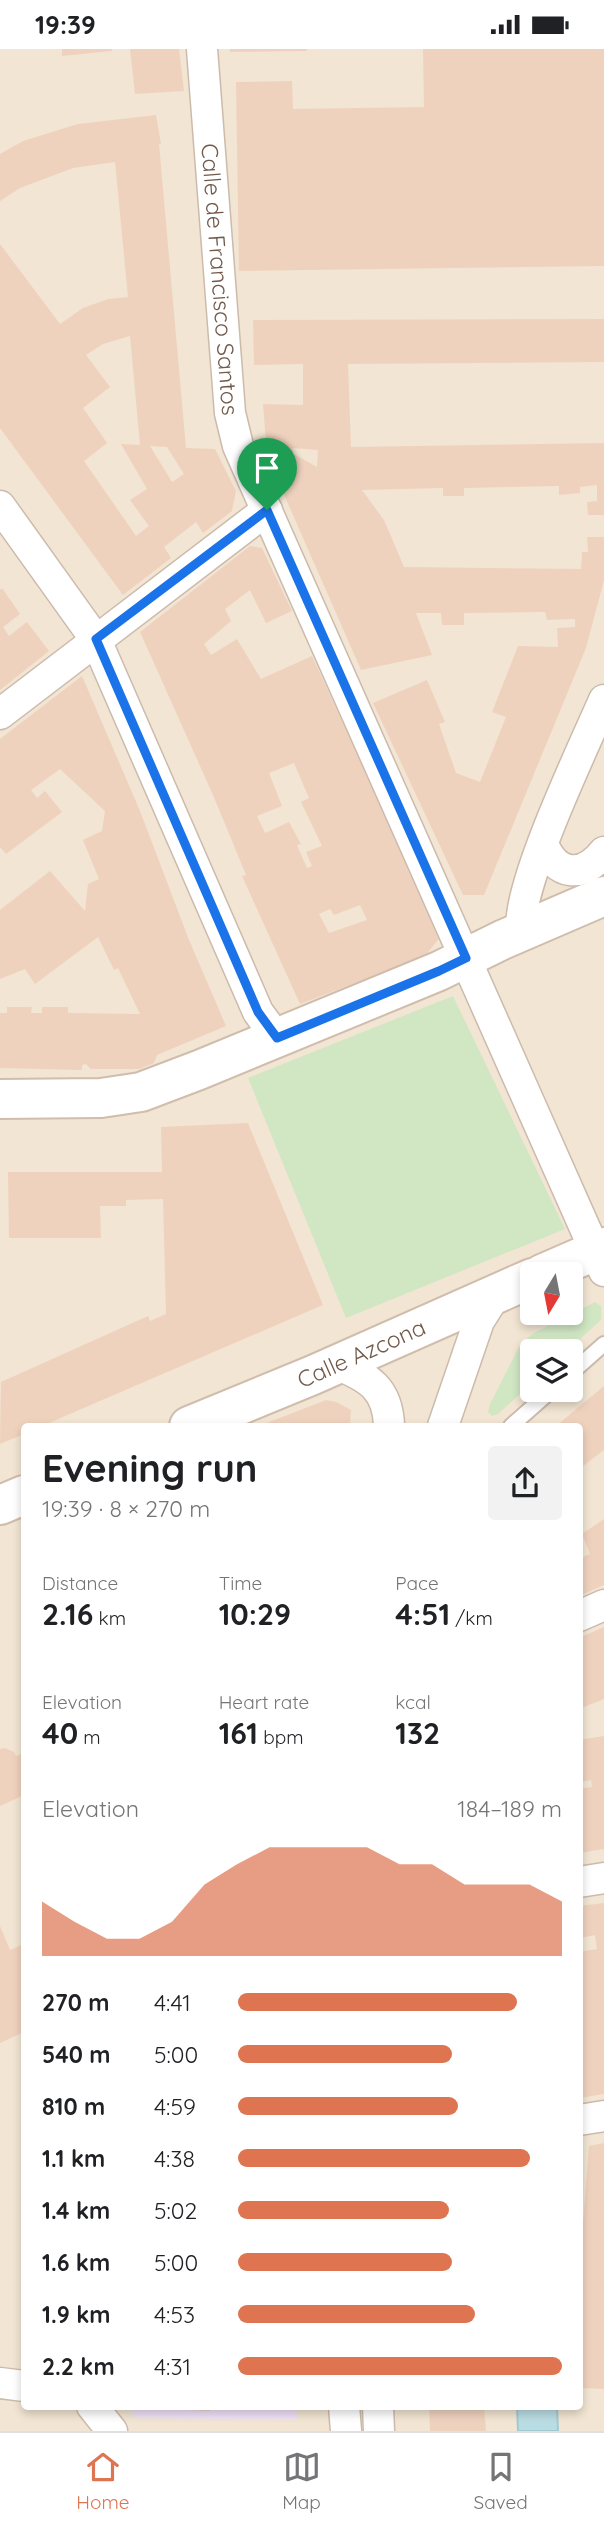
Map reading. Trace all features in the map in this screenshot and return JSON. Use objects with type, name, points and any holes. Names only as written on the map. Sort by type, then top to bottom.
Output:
[{"type":"street","name":"Calle de Francisco Santos","points":[[202,49],[230,413],[239,446],[601,1257]]},
{"type":"street","points":[[0,506],[96,639],[258,1012],[277,1038]]},
{"type":"street","points":[[0,714],[267,510]]},
{"type":"street","points":[[522,933],[519,923],[523,905],[542,844],[604,700]]},
{"type":"street","points":[[542,844],[549,859],[561,868],[578,870],[595,863],[604,852]]},
{"type":"street","points":[[0,1099],[100,1098],[141,1092],[439,971],[604,896]]},
{"type":"street","points":[[583,1262],[601,1257]]},
{"type":"street","name":"Calle Azcona","points":[[196,1423],[520,1283]]},
{"type":"street","points":[[444,1423],[479,1321],[496,1294]]},
{"type":"street","points":[[336,1364],[375,1384],[389,1413],[389,1423]]},
{"type":"street","points":[[0,1505],[21,1496]]},
{"type":"street","points":[[583,1614],[604,1605]]},
{"type":"street","points":[[583,1881],[604,1878]]},
{"type":"street","points":[[583,2119],[604,2116]]},
{"type":"street","points":[[0,2383],[21,2386]]},
{"type":"street","points":[[95,2410],[112,2431]]},
{"type":"street","points":[[344,2410],[346,2431]]},
{"type":"street","points":[[378,2410],[379,2431]]},
{"type":"lane","points":[[583,1363],[604,1344]]},
{"type":"lane","points":[[514,1423],[538,1402]]},
{"type":"shaded area","points":[[0,49],[604,49],[604,2431],[0,2431]]},
{"type":"shaded area","points":[[130,2410],[296,2410],[297,2420],[135,2418]]},
{"type":"green space","points":[[453,996],[565,1229],[346,1318],[248,1078]]},
{"type":"green space","points":[[595,1302],[601,1306],[601,1320],[580,1339],[526,1339],[550,1325],[583,1325],[583,1308]]},
{"type":"green space","points":[[520,1345],[520,1394],[498,1414],[492,1416],[488,1412]]},
{"type":"water","points":[[517,2410],[557,2410],[558,2431],[518,2431]]},
{"type":"building","points":[[62,49],[112,49],[112,51],[62,56]]},
{"type":"building","points":[[130,49],[179,49],[184,91],[135,94]]},
{"type":"building","points":[[230,49],[307,49],[307,51],[230,52]]},
{"type":"building","points":[[423,49],[604,49],[604,266],[239,271],[236,82],[292,81],[293,109],[424,107]]},
{"type":"building","points":[[156,115],[161,144],[186,448],[215,449],[236,491],[232,511],[203,533],[196,522],[164,547],[171,558],[123,595],[0,428],[0,244],[60,324],[83,308],[108,299],[128,297],[115,162],[73,168],[20,188],[0,201],[0,154],[23,141],[78,124]],"holes":[[[130,336],[140,445],[121,444],[147,489],[130,500],[149,526],[136,536],[84,461],[107,443],[83,408],[110,387],[86,355],[103,344]],[[150,446],[167,447],[184,474],[172,482]]]},
{"type":"building","points":[[604,319],[604,362],[348,364],[351,447],[604,443],[604,515],[588,515],[587,502],[597,501],[597,485],[580,487],[580,493],[559,495],[559,486],[464,488],[464,496],[443,496],[443,488],[362,490],[384,520],[404,567],[581,569],[582,552],[588,552],[587,537],[604,537],[604,580],[586,648],[484,895],[463,895],[373,703],[427,680],[445,722],[439,724],[456,773],[480,782],[506,717],[492,712],[518,646],[558,647],[557,628],[575,627],[575,619],[547,620],[545,612],[464,613],[464,625],[442,625],[441,613],[416,613],[432,655],[361,670],[282,490],[266,443],[263,404],[303,405],[303,364],[254,365],[253,320]],"holes":[[[292,448],[318,450],[317,467],[294,454]]]},
{"type":"building","points":[[250,546],[262,548],[292,611],[266,623],[250,590],[225,609],[231,621],[204,644],[211,655],[237,639],[261,679],[312,656],[441,936],[425,956],[300,1004],[242,876],[246,875],[213,795],[140,632]],"holes":[[[294,763],[309,798],[301,802],[322,846],[306,852],[312,866],[307,868],[297,845],[301,844],[289,822],[265,833],[257,816],[282,806],[269,773]],[[360,905],[367,920],[329,933],[319,914],[330,909],[334,915]]]},
{"type":"building","points":[[2,588],[20,614],[3,627],[9,636],[27,622],[49,651],[0,690],[0,590]]},
{"type":"building","points":[[82,676],[140,811],[189,940],[226,1026],[157,1055],[154,1063],[139,1069],[91,1069],[86,1064],[82,1065],[82,1070],[0,1068],[0,1013],[7,1013],[7,1007],[32,1007],[31,1013],[42,1013],[42,1007],[68,1007],[68,1013],[140,1014],[118,968],[114,970],[98,937],[35,984],[25,969],[0,979],[0,910],[50,871],[85,911],[88,884],[99,879],[83,840],[102,831],[105,811],[60,769],[31,790],[37,798],[45,791],[62,812],[6,854],[0,847],[0,739]]},
{"type":"building","points":[[248,1123],[323,1305],[49,1423],[21,1423],[21,1435],[0,1444],[1,1382],[148,1316],[150,1321],[166,1314],[163,1199],[126,1200],[126,1206],[100,1206],[101,1238],[9,1238],[8,1172],[162,1172],[161,1127]]},
{"type":"building","points":[[604,1386],[604,1450],[583,1466],[583,1423],[560,1423]]},
{"type":"building","points":[[326,1400],[351,1410],[350,1423],[267,1423]]},
{"type":"building","points":[[604,1519],[604,1585],[583,1594],[583,1557],[590,1554],[583,1533]]},
{"type":"building","points":[[604,1627],[604,1699],[583,1707],[583,1636]]},
{"type":"building","points":[[604,1736],[604,1849],[583,1852],[583,1788],[592,1787],[591,1780],[583,1781],[583,1739]]},
{"type":"building","points":[[5,1748],[16,1756],[21,1754],[21,1796],[0,1806],[0,1749]]},
{"type":"building","points":[[604,1903],[604,2094],[583,2097],[583,1951],[597,1949],[595,1935],[583,1937],[583,1906]]},
{"type":"building","points":[[0,1926],[10,1950],[21,1945],[21,2033],[0,2043]]},
{"type":"building","points":[[604,2143],[604,2389],[583,2388],[583,2224],[589,2146]]},
{"type":"building","points":[[429,2410],[484,2410],[486,2431],[430,2431]]},
{"type":"route","points":[[267,510],[466,958],[277,1038],[258,1012],[96,639],[267,510]]}]
